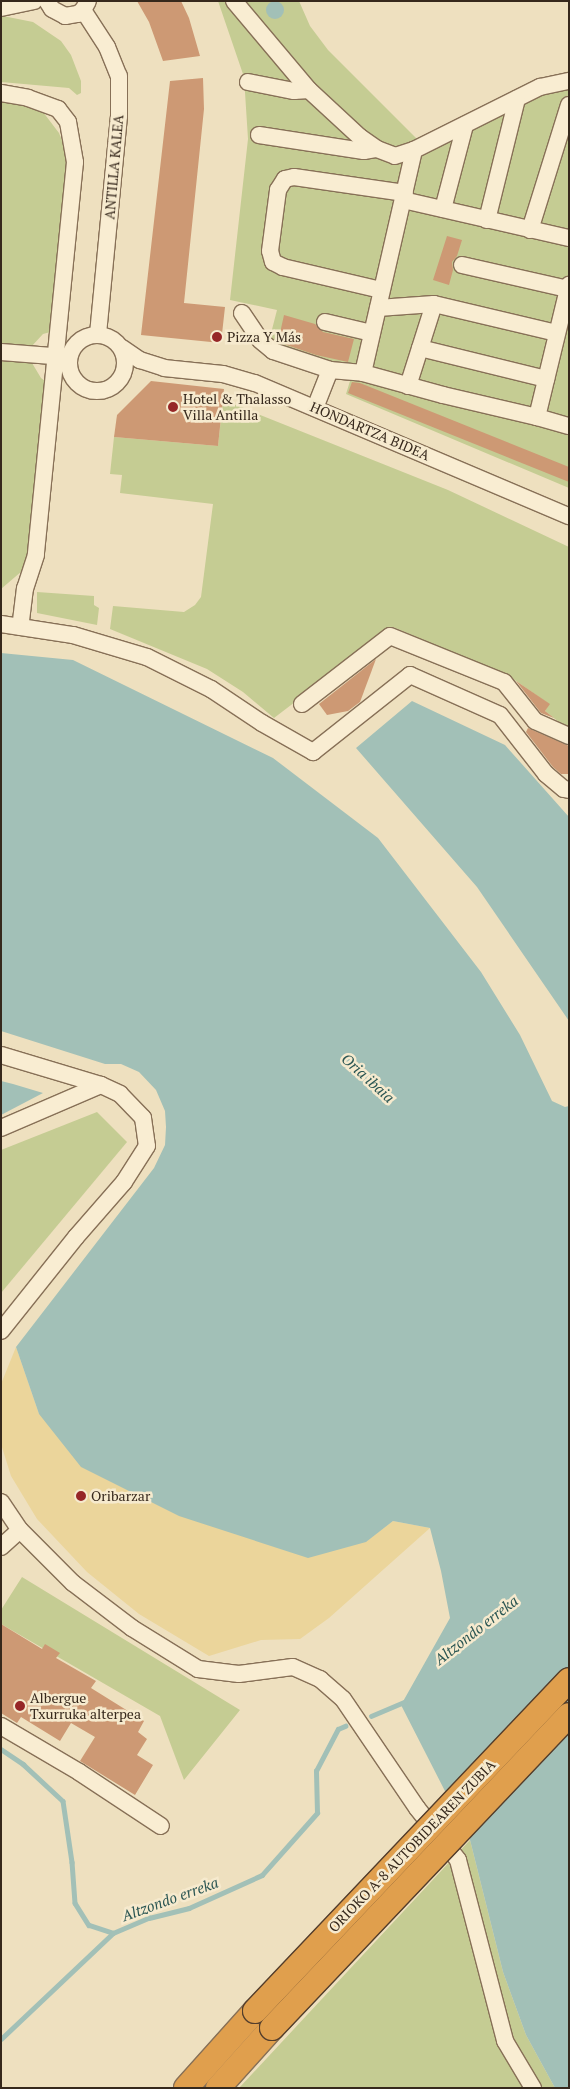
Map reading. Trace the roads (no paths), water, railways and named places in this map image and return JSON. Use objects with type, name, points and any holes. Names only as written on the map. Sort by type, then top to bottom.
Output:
[{"type":"highway","name":"ORIOKO A-8 AUTOBIDEAREN ZUBIA","points":[[186,2088],[255,2011],[569,1680]]},
{"type":"highway","name":"ORIOKO A-8 AUTOBIDEAREN ZUBIA","points":[[218,2088],[272,2028],[569,1715]]},
{"type":"street","points":[[1,8],[34,1]]},
{"type":"street","points":[[47,1],[52,10],[65,16],[78,14],[86,6]]},
{"type":"street","points":[[234,1],[309,90],[360,138],[377,149],[396,156],[409,171]]},
{"type":"street","name":"ANTILLA KALEA","points":[[86,6],[120,76],[119,116],[98,334]]},
{"type":"street","points":[[396,156],[414,150],[540,87],[569,81]]},
{"type":"street","points":[[248,82],[294,91],[309,90]]},
{"type":"street","points":[[1,93],[28,98],[58,108],[68,122],[75,162],[62,357],[36,555],[25,588],[20,627]]},
{"type":"street","points":[[487,220],[517,99]]},
{"type":"street","points":[[530,230],[569,105]]},
{"type":"street","points":[[442,209],[465,125]]},
{"type":"street","points":[[259,135],[364,151],[377,149]]},
{"type":"street","points":[[363,373],[414,150]]},
{"type":"street","points":[[381,290],[283,267],[273,262],[270,251],[278,190],[284,178],[294,177],[404,196],[442,209],[569,238]]},
{"type":"street","points":[[462,265],[568,287],[537,417]]},
{"type":"street","points":[[378,308],[434,304],[557,333]]},
{"type":"street","points":[[408,386],[434,304]]},
{"type":"street","points":[[242,313],[260,340],[273,351],[330,370],[363,373],[569,426]]},
{"type":"street","points":[[325,322],[372,333]]},
{"type":"street","points":[[1,352],[62,357],[80,340],[98,334],[116,341],[122,348],[140,360],[164,368]]},
{"type":"street","points":[[121,379],[126,364],[122,348]]},
{"type":"street","points":[[420,348],[546,379]]},
{"type":"street","points":[[62,357],[72,376],[85,389],[105,390],[136,372],[164,368]]},
{"type":"street","name":"HONDARTZA BIDEA","points":[[164,368],[223,374],[255,383],[569,516]]},
{"type":"street","points":[[315,408],[330,370]]},
{"type":"street","points":[[1,624],[73,635],[147,657],[211,689],[262,723],[313,752],[410,675],[500,716],[546,774],[564,789],[569,790]]},
{"type":"street","points":[[302,704],[390,636],[504,682],[535,721],[569,736]]},
{"type":"street","points":[[1,1055],[101,1085],[120,1094],[143,1118],[147,1146],[124,1182],[76,1237],[1,1331]]},
{"type":"street","points":[[1,1128],[101,1085]]},
{"type":"street","points":[[1,1502],[20,1530],[73,1583],[132,1628],[198,1669],[239,1674],[293,1667],[320,1679],[348,1707],[418,1808],[458,1860],[505,2041],[534,2088]]},
{"type":"street","points":[[1,1547],[20,1530]]},
{"type":"street","points":[[1,1726],[79,1772],[161,1826]]},
{"type":"water","points":[[271,1],[279,1],[284,6],[282,17],[271,19],[266,14],[266,6]]},
{"type":"water","name":"Oria ibaia","points":[[1,653],[73,660],[273,758],[378,838],[481,972],[520,1035],[552,1101],[565,1107],[569,1106],[569,2088],[555,2088],[526,2035],[503,1972],[470,1840],[401,1705],[450,1618],[430,1528],[393,1521],[366,1542],[308,1558],[179,1516],[81,1467],[39,1414],[16,1347],[154,1168],[165,1145],[166,1127],[165,1111],[156,1090],[139,1072],[121,1064],[105,1064],[1,1031]]},
{"type":"water","points":[[412,701],[505,745],[569,817],[569,1021],[477,887],[356,748]]},
{"type":"water","points":[[1,1081],[13,1084],[43,1093],[1,1115]]},
{"type":"waterway","name":"Altzondo erreka","points":[[371,1716],[404,1702]]},
{"type":"waterway","name":"Altzondo erreka","points":[[1,2039],[113,1933],[149,1918],[189,1908],[262,1875],[317,1813],[316,1771],[338,1729],[345,1726]]},
{"type":"waterway","name":"Altzondo erreka","points":[[1,1749],[23,1764],[63,1801],[72,1862],[75,1903],[89,1925],[113,1933]]},
{"type":"place","name":"Pizza Y Más","points":[[217,337]]},
{"type":"place","name":"Hotel & Thalasso Villa Antilla","points":[[173,407]]},
{"type":"place","name":"Oribarzar","points":[[81,1496]]},
{"type":"place","name":"Albergue Txurruka alterpea","points":[[20,1706]]}]
